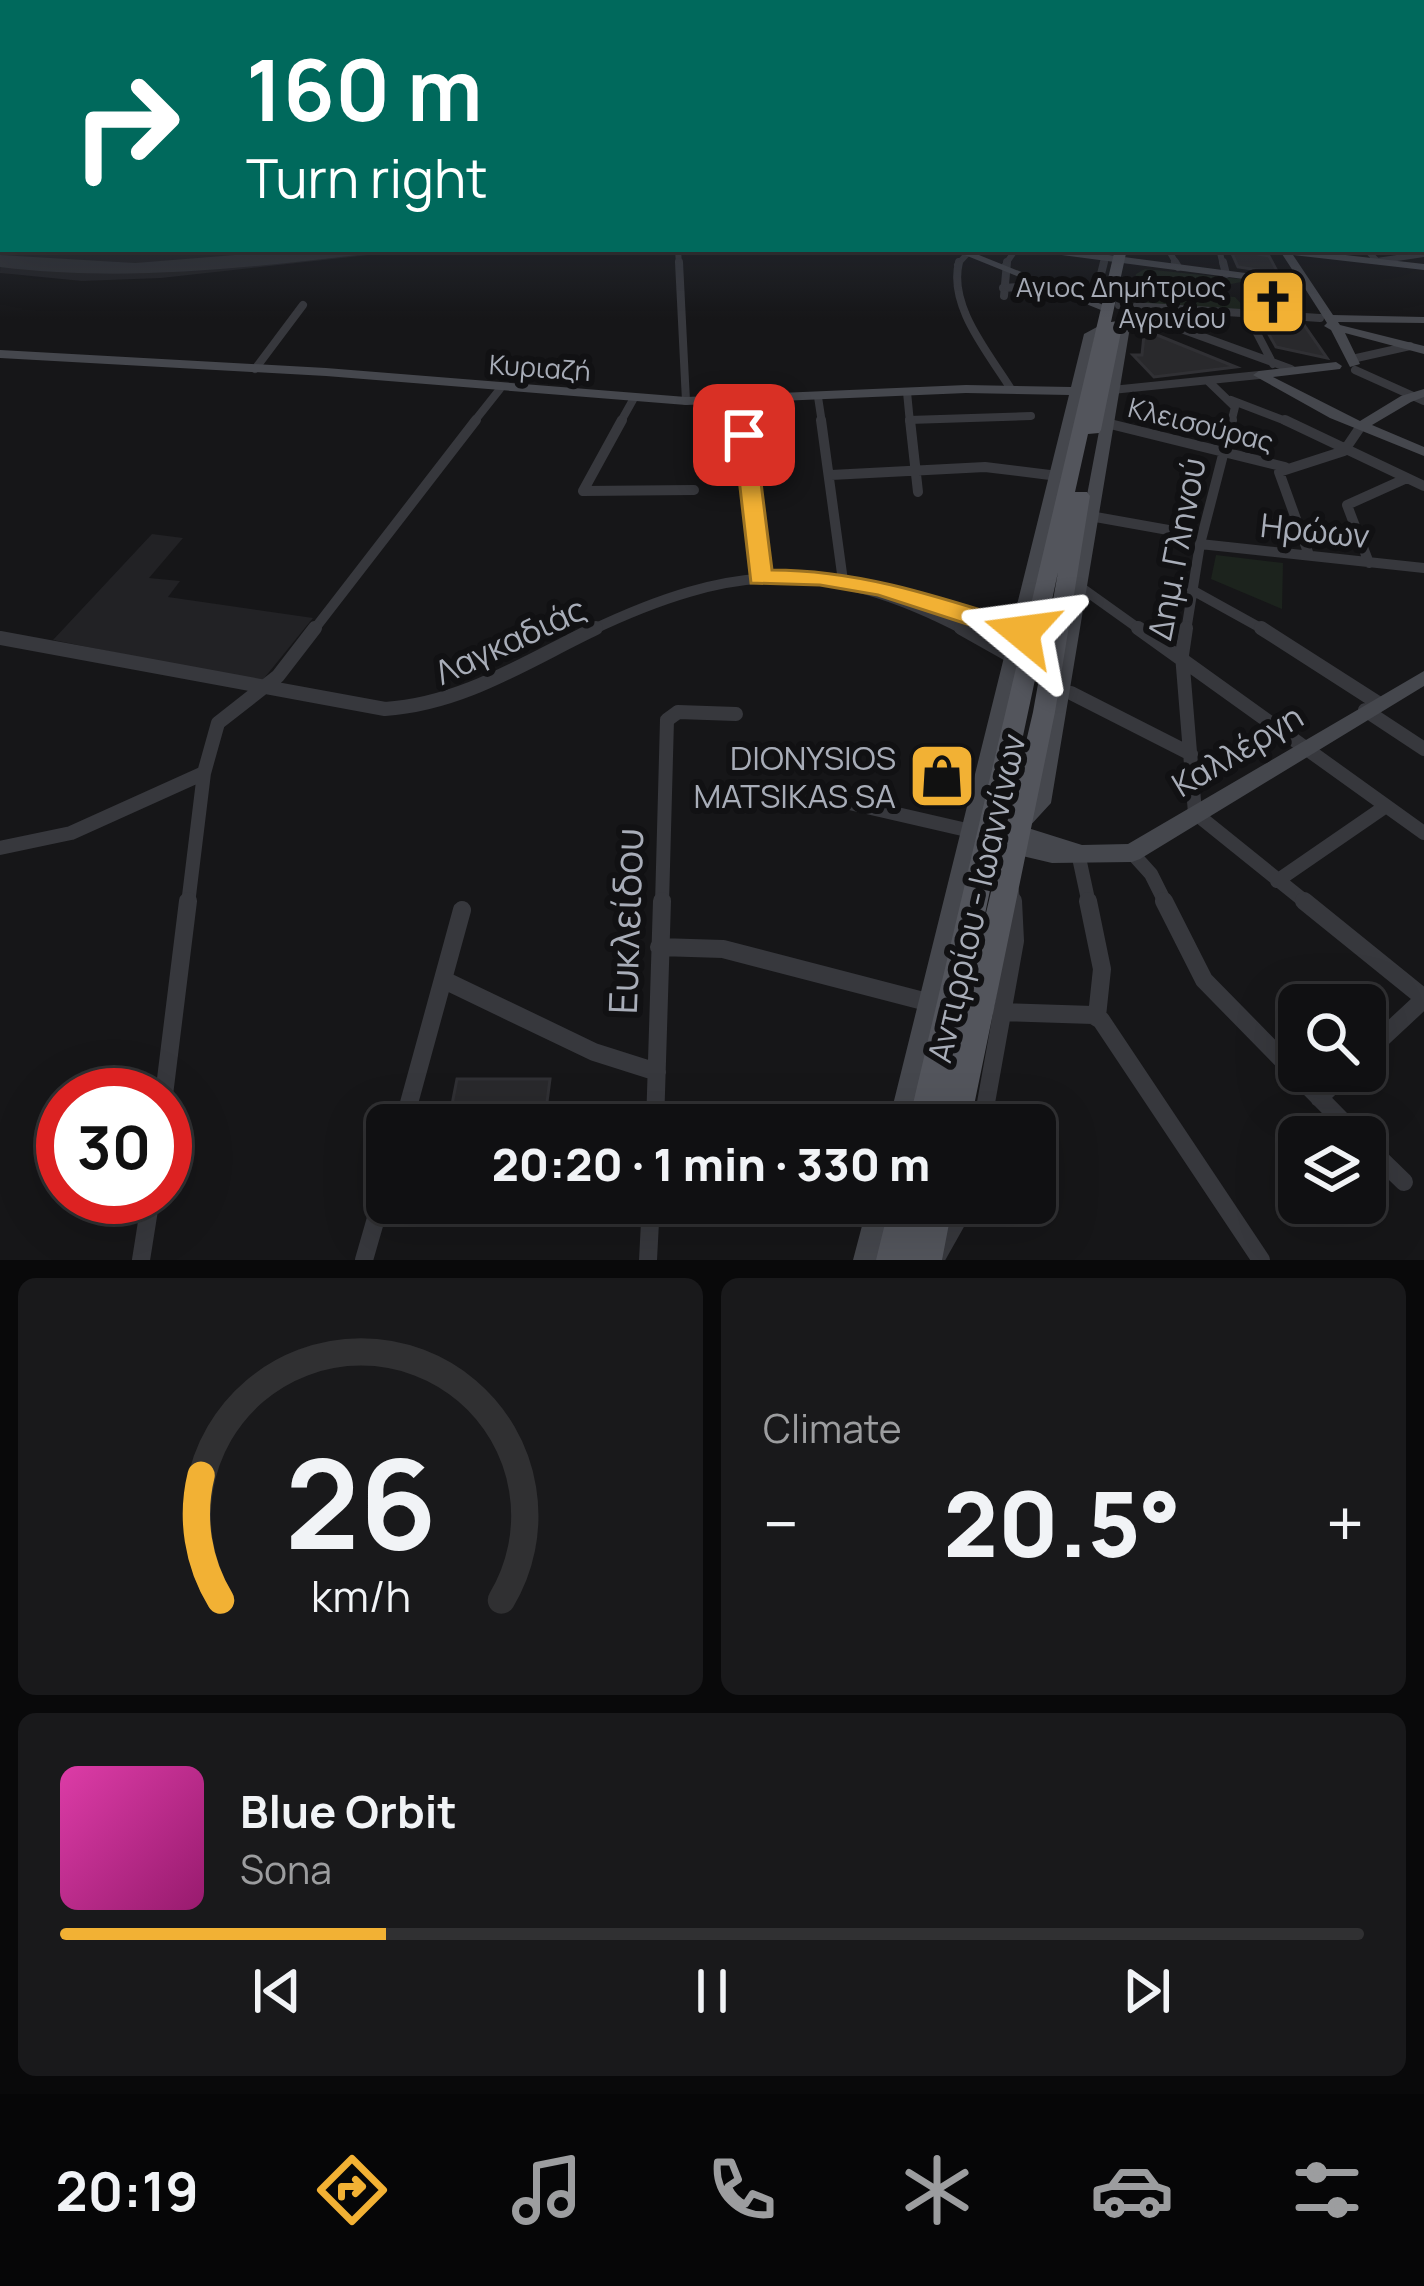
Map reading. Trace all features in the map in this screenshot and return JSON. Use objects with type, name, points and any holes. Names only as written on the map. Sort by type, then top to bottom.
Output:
[{"type":"main road","name":"Αντιρρίου - Ιωαννίνων","points":[[959,1104],[1008,878],[1000,833],[1040,581],[1091,428],[1119,256]]},
{"type":"main road","points":[[1112,315],[1145,318]]},
{"type":"main road","name":"Αντιρρίου - Ιωαννίνων","points":[[930,1104],[1090,482],[1091,428]]},
{"type":"main road","points":[[1044,530],[1062,519]]},
{"type":"main road","points":[[894,1260],[902,1224]]},
{"type":"street","points":[[678,252],[686,401]]},
{"type":"street","points":[[1010,259],[961,252],[957,264],[962,306],[1011,388]]},
{"type":"street","points":[[1062,252],[1304,284]]},
{"type":"street","points":[[1170,252],[1178,267]]},
{"type":"street","points":[[1220,252],[1226,274]]},
{"type":"street","points":[[1283,252],[1348,364],[1420,397]]},
{"type":"street","points":[[1294,252],[1424,267]]},
{"type":"street","points":[[1305,254],[1311,252]]},
{"type":"street","points":[[1369,252],[1377,261]]},
{"type":"street","points":[[996,254],[1046,285],[1112,315],[1145,318],[1246,312],[1327,322],[1424,320]]},
{"type":"street","points":[[1377,261],[1424,254]]},
{"type":"street","points":[[1085,300],[1119,256]]},
{"type":"street","points":[[1010,259],[1004,292],[1046,285]]},
{"type":"street","points":[[255,369],[303,305]]},
{"type":"street","points":[[1246,312],[1275,370]]},
{"type":"street","points":[[1091,428],[1078,391],[1090,334],[1112,315]]},
{"type":"street","points":[[1145,318],[1240,360],[1275,370]]},
{"type":"street","points":[[1145,318],[1275,370],[1361,427],[1424,452]]},
{"type":"street","points":[[907,1104],[932,1004],[1000,833],[1017,645],[1040,581],[1044,530],[1058,476],[1112,390],[1124,330],[1145,318]]},
{"type":"street","points":[[1327,322],[1417,348]]},
{"type":"street","points":[[1112,390],[1348,364],[1417,348]]},
{"type":"street","name":"Κυριαζή","points":[[0,354],[686,401],[1011,388],[1078,391]]},
{"type":"street","points":[[1208,381],[1231,400],[1255,406],[1424,486]]},
{"type":"street","points":[[167,1068],[204,772],[218,723],[278,676],[500,389]]},
{"type":"street","points":[[907,392],[919,492]]},
{"type":"street","points":[[818,397],[843,581]]},
{"type":"street","points":[[1309,555],[1279,472],[1346,449],[1361,427],[1420,397]]},
{"type":"street","points":[[634,398],[584,491],[694,490]]},
{"type":"street","name":"Δημ. Γληνού","points":[[1195,813],[1182,661],[1201,540],[1235,407],[1231,400]]},
{"type":"street","points":[[743,401],[760,578]]},
{"type":"street","points":[[909,420],[1031,416]]},
{"type":"street","name":"Κλεισούρας","points":[[1091,428],[1222,450],[1286,468]]},
{"type":"street","points":[[831,475],[997,467],[1058,476]]},
{"type":"street","points":[[1369,563],[1347,505],[1407,478]]},
{"type":"street","points":[[1000,833],[1040,803],[1090,516],[1090,482]]},
{"type":"street","name":"Ηρώων","points":[[1090,516],[1201,540],[1424,568]]},
{"type":"street","name":"Λαγκαδιάς","points":[[0,638],[107,655],[361,708],[425,707],[475,690],[570,640],[668,598],[760,578],[843,581],[1017,645]]},
{"type":"street","name":"Λαγκαδιάς","points":[[861,586],[890,590],[1017,645]]},
{"type":"street","points":[[1079,586],[1424,833]]},
{"type":"street","points":[[1192,590],[1226,606],[1372,707],[1424,749]]},
{"type":"street","name":"Καλλέργη","points":[[1132,853],[1424,677]]},
{"type":"street","points":[[1071,692],[1191,754]]},
{"type":"street","name":"Ευκλείδου","points":[[656,1104],[667,720],[678,712],[736,714]]},
{"type":"street","points":[[0,848],[69,834],[204,772]]},
{"type":"street","points":[[819,796],[1000,833],[1052,854],[1132,853],[1151,874],[1204,980],[1337,1116]]},
{"type":"street","points":[[1277,881],[1386,806]]},
{"type":"street","points":[[1195,813],[1424,998],[1386,1034]]},
{"type":"street","points":[[1078,853],[1102,969],[1097,1016],[1261,1260]]},
{"type":"street","points":[[986,1104],[1017,920],[1008,878]]},
{"type":"street","points":[[409,1104],[462,910]]},
{"type":"street","points":[[659,947],[723,949],[932,1004]]},
{"type":"street","points":[[444,980],[594,1052],[657,1072]]},
{"type":"street","points":[[1001,1012],[1097,1016]]},
{"type":"street","points":[[1319,1098],[1325,1092]]},
{"type":"street","points":[[1386,1164],[1404,1182]]},
{"type":"street","points":[[141,1260],[147,1224]]},
{"type":"street","points":[[364,1260],[374,1224]]},
{"type":"street","points":[[648,1260],[650,1224]]},
{"type":"street","points":[[868,1260],[877,1224]]},
{"type":"street","points":[[935,1260],[936,1249],[953,1224]]},
{"type":"shaded area","points":[[1,252],[396,252],[161,278],[82,281],[0,273]]},
{"type":"shaded area","points":[[1145,269],[1250,280],[1213,288],[1222,296],[1235,297],[1247,310],[1131,304],[1136,274]]},
{"type":"shaded area","points":[[152,534],[183,538],[149,578],[180,581],[168,597],[313,618],[261,682],[53,640]]},
{"type":"shaded area","points":[[1216,555],[1283,563],[1282,609],[1211,579]]},
{"type":"building","points":[[1231,252],[1269,256],[1278,273],[1238,267]]},
{"type":"building","points":[[1262,322],[1304,325],[1327,358],[1276,347]]},
{"type":"building","points":[[1144,335],[1236,367],[1154,377],[1133,355],[1142,355]]},
{"type":"building","points":[[457,1079],[550,1079],[547,1104],[452,1104]]},
{"type":"taxiway","points":[[0,261],[135,269],[331,252]]},
{"type":"place","name":"Αγιος Δημήτριος Αγρινίου","points":[[1273,302]]},
{"type":"place","name":"DIONYSIOS MATSIKAS SA","points":[[942,776]]},
{"type":"route","points":[[744,435],[760,578],[820,578],[882,588],[1022,632]]}]
